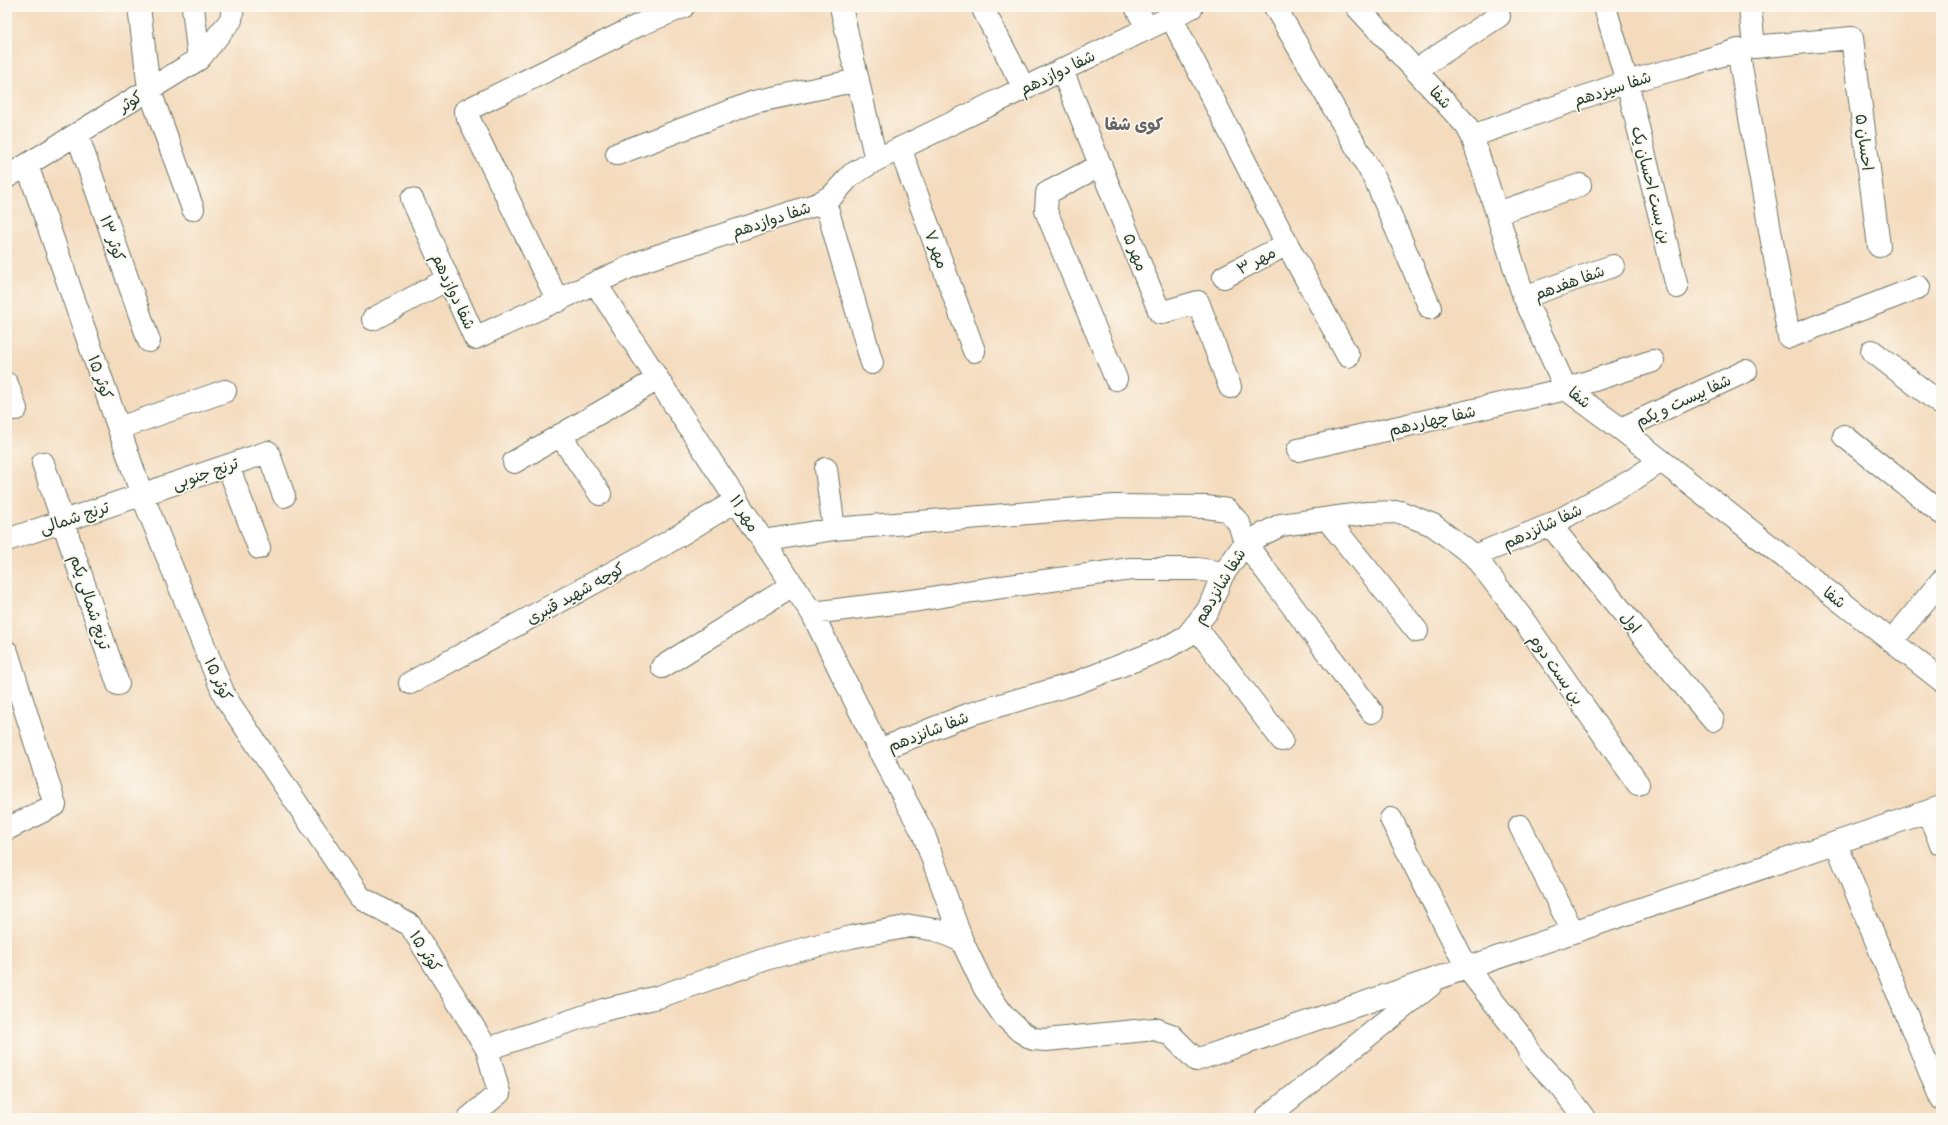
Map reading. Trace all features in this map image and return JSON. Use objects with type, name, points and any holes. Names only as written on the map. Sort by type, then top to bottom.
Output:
[{"type":"street","points":[[139,7],[150,89],[193,209]]},
{"type":"street","points":[[192,7],[199,59]]},
{"type":"street","name":"کوثر","points":[[7,177],[199,59],[231,20],[233,7]]},
{"type":"street","points":[[558,301],[465,111],[639,26],[683,7]]},
{"type":"street","points":[[841,7],[876,160]]},
{"type":"street","points":[[1136,7],[1147,28]]},
{"type":"street","name":"شفا دوازدهم","points":[[412,199],[475,338],[596,284],[645,260],[825,201],[851,175],[876,160],[1192,7]]},
{"type":"street","points":[[1275,7],[1375,179],[1430,308]]},
{"type":"street","name":"شفا","points":[[1357,7],[1466,124],[1472,136],[1524,297],[1566,389],[1621,429],[1941,680]]},
{"type":"street","name":"بن بست احسان یک","points":[[1605,7],[1627,82],[1676,287]]},
{"type":"street","points":[[1750,7],[1746,48],[1789,337],[1919,287]]},
{"type":"street","points":[[984,11],[1024,88]]},
{"type":"street","points":[[1416,70],[1499,16]]},
{"type":"street","points":[[1171,17],[1287,244],[1348,356]]},
{"type":"street","name":"شفا سیزدهم","points":[[1472,136],[1627,82],[1683,68],[1746,48],[1852,38]]},
{"type":"street","name":"احسان ۵","points":[[1852,38],[1879,246]]},
{"type":"street","name":"مهر ۵","points":[[1062,70],[1160,313],[1198,302],[1230,387]]},
{"type":"street","points":[[617,154],[754,102],[858,80]]},
{"type":"street","name":"کوثر ۱۳","points":[[77,134],[149,341]]},
{"type":"street","name":"مهر ۷","points":[[900,148],[974,350]]},
{"type":"street","name":"کوثر ۱۵","points":[[27,165],[142,495],[225,697],[360,897],[410,925],[487,1049],[499,1093],[468,1118]]},
{"type":"street","points":[[1101,166],[1047,193],[1046,211],[1116,378]]},
{"type":"street","points":[[1497,213],[1580,185]]},
{"type":"street","points":[[825,201],[872,363]]},
{"type":"street","name":"مهر ۳","points":[[1224,277],[1287,244]]},
{"type":"street","name":"شفا هفدهم","points":[[1524,297],[1613,266]]},
{"type":"street","points":[[373,319],[448,279]]},
{"type":"street","name":"مهر ۱۱","points":[[596,284],[738,500],[763,541],[812,613],[879,750],[924,835],[962,941],[985,989],[1004,1016],[1020,1032],[1033,1039],[1046,1040],[1155,1029],[1171,1035],[1196,1060],[1441,977]]},
{"type":"street","points":[[1872,351],[1940,401]]},
{"type":"street","name":"شفا چهاردهم","points":[[1298,450],[1566,389],[1653,361]]},
{"type":"street","name":"شفا بیست و یکم","points":[[1621,429],[1746,371]]},
{"type":"street","points":[[514,462],[658,379]]},
{"type":"street","points":[[7,384],[16,409]]},
{"type":"street","points":[[119,428],[226,391]]},
{"type":"street","points":[[560,435],[600,494]]},
{"type":"street","points":[[1844,436],[1941,513]]},
{"type":"street","name":"ترنج جنوبی","points":[[142,495],[268,452],[284,496]]},
{"type":"street","name":"شفا شانزدهم","points":[[879,750],[970,714],[1073,684],[1166,648],[1187,636],[1208,610],[1224,573],[1246,542],[1281,525],[1368,513],[1400,512],[1433,525],[1474,556],[1550,525],[1631,481],[1661,461]]},
{"type":"street","name":"ترنج شمالی یکم","points":[[43,464],[118,684]]},
{"type":"street","points":[[228,466],[259,548]]},
{"type":"street","points":[[826,469],[834,529]]},
{"type":"street","name":"ترنج شمالی","points":[[7,540],[63,520],[142,495]]},
{"type":"street","name":"کوچه شهید قنبری","points":[[410,683],[665,544],[738,500]]},
{"type":"street","points":[[763,541],[834,529],[1114,506],[1206,507],[1227,510],[1239,523],[1246,542],[1372,712]]},
{"type":"street","points":[[1327,519],[1417,631]]},
{"type":"street","name":"اول","points":[[1550,525],[1713,720]]},
{"type":"street","name":"بن بست دوم","points":[[1474,556],[1522,618],[1638,784]]},
{"type":"street","points":[[812,613],[919,600],[973,590],[1131,569],[1197,569],[1224,573]]},
{"type":"street","points":[[1892,641],[1941,581]]},
{"type":"street","points":[[662,667],[793,585]]},
{"type":"street","points":[[1195,626],[1282,740]]},
{"type":"street","points":[[7,652],[55,805],[7,829]]},
{"type":"street","points":[[1266,1118],[1441,977],[1934,810],[1941,844]]},
{"type":"street","points":[[1391,819],[1467,968],[1522,1038],[1532,1056],[1562,1088],[1584,1118]]},
{"type":"street","points":[[1520,826],[1573,932]]},
{"type":"street","points":[[1836,843],[1941,1099]]},
{"type":"street","points":[[487,1049],[603,1010],[665,995],[769,958],[851,937],[911,926],[936,930],[962,941]]},
{"type":"district","name":"کوی شفا","points":[[1134,124]]}]
